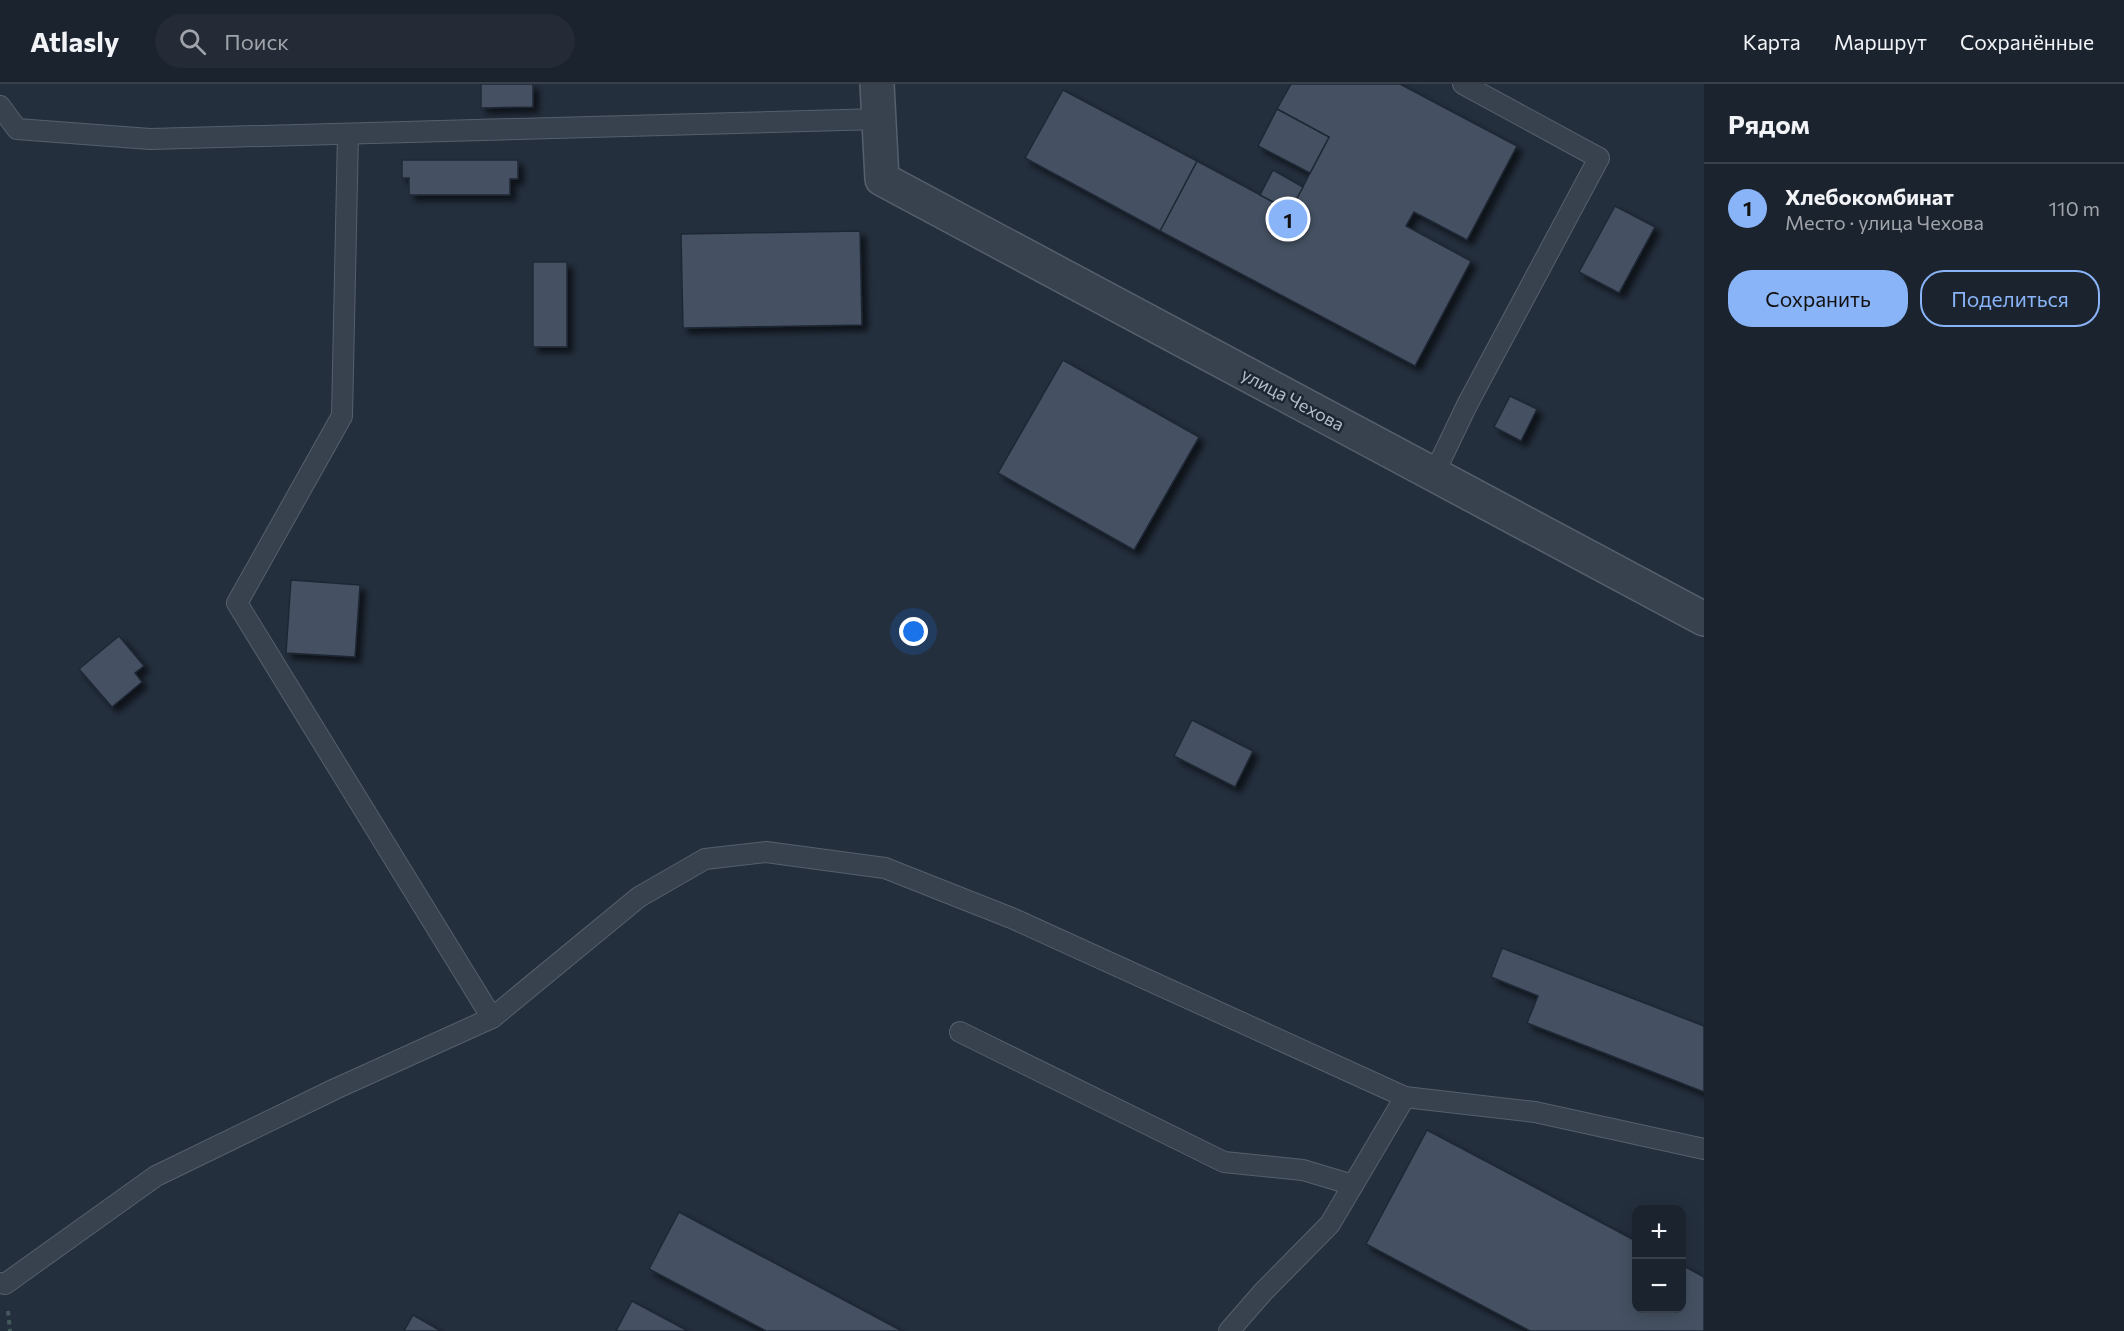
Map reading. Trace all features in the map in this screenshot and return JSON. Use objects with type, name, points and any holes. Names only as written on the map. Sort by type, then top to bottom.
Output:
[{"type":"street","points":[[877,84],[879,119]]},
{"type":"street","name":"улица Чехова","points":[[879,119],[882,179],[1704,619]]},
{"type":"lane","points":[[1434,474],[1467,405],[1599,158],[1463,84]]},
{"type":"lane","points":[[0,106],[17,129],[150,139],[879,119]]},
{"type":"lane","points":[[348,134],[342,416],[237,603],[492,1017]]},
{"type":"lane","points":[[0,1283],[5,1284],[156,1176],[492,1017],[639,897],[705,859],[766,852],[885,868],[1014,919],[1405,1097],[1534,1112],[1704,1149]]},
{"type":"lane","points":[[960,1032],[1224,1162],[1303,1170],[1353,1185]]},
{"type":"lane","points":[[1229,1331],[1263,1292],[1330,1224],[1405,1097]]},
{"type":"building","points":[[481,84],[533,84],[533,107],[481,108]]},
{"type":"building","points":[[1291,84],[1400,84],[1517,146],[1467,240],[1414,212],[1406,226],[1471,261],[1415,366],[1160,231],[1197,161],[1290,211],[1329,137],[1277,109]]},
{"type":"building","points":[[1063,90],[1197,161],[1160,231],[1025,158]]},
{"type":"building","points":[[1277,109],[1329,137],[1310,173],[1258,146]]},
{"type":"building","points":[[402,160],[518,160],[518,179],[510,179],[510,195],[409,195],[409,178],[402,178]]},
{"type":"building","points":[[1273,170],[1303,187],[1290,211],[1260,195]]},
{"type":"building","points":[[1615,206],[1655,227],[1619,293],[1579,272]]},
{"type":"building","points":[[860,231],[862,325],[683,328],[681,234]]},
{"type":"building","points":[[533,262],[567,262],[567,347],[533,347]]},
{"type":"building","points":[[1063,360],[1199,437],[1134,550],[998,473]]},
{"type":"building","points":[[1510,396],[1537,409],[1521,441],[1494,427]]},
{"type":"building","points":[[291,580],[360,585],[355,657],[286,653]]},
{"type":"building","points":[[119,636],[144,666],[135,673],[142,682],[112,707],[79,669]]},
{"type":"building","points":[[1192,720],[1253,751],[1235,787],[1174,756]]},
{"type":"building","points":[[1502,948],[1704,1026],[1704,1092],[1527,1023],[1538,996],[1491,977]]},
{"type":"building","points":[[1427,1130],[1632,1239],[1632,1313],[1686,1313],[1686,1267],[1704,1277],[1704,1331],[1530,1331],[1366,1244]]},
{"type":"building","points":[[679,1212],[902,1331],[766,1331],[649,1269]]},
{"type":"building","points":[[632,1301],[688,1331],[616,1331]]},
{"type":"building","points":[[413,1315],[441,1331],[404,1331]]},
{"type":"place","name":"Хлебокомбинат","points":[[1288,219]]}]
